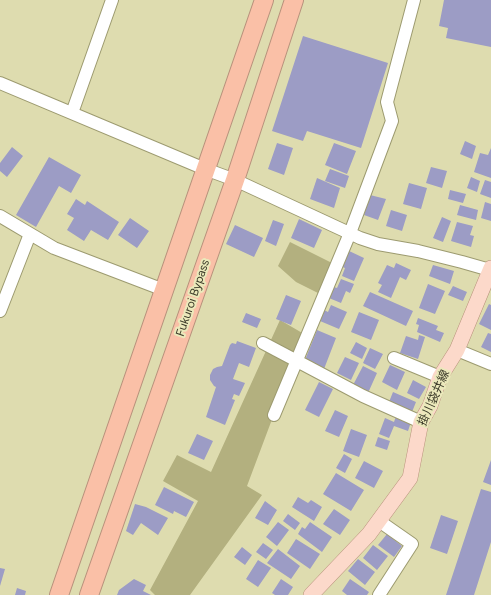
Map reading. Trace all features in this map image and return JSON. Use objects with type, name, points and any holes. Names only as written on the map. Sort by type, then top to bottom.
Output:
[{"type":"highway","points":[[59,595],[264,0]]},
{"type":"highway","name":"Fukuroi Bypass","points":[[89,595],[235,180],[294,0]]},
{"type":"main road","name":"掛川袋井線","points":[[311,595],[369,534],[410,478],[421,422],[430,406],[440,377],[457,350],[490,271]]},
{"type":"street","points":[[72,113],[112,0]]},
{"type":"street","points":[[274,415],[350,233],[392,121],[386,102],[414,0]]},
{"type":"street","points":[[0,83],[205,169],[235,180],[350,233],[378,244],[448,258],[490,271]]},
{"type":"street","points":[[0,216],[54,248],[164,290]]},
{"type":"street","points":[[0,311],[30,234]]},
{"type":"street","points":[[263,343],[364,396],[421,422]]},
{"type":"street","points":[[457,350],[491,364]]},
{"type":"street","points":[[394,358],[440,377]]},
{"type":"street","points":[[379,521],[412,544],[379,595]]},
{"type":"shaded area","points":[[290,242],[334,264],[324,296],[296,282],[278,266]]},
{"type":"shaded area","points":[[280,320],[304,334],[247,486],[262,495],[190,595],[155,595],[150,590],[198,501],[163,481],[177,455],[211,472]]},
{"type":"building","points":[[444,0],[491,0],[491,47],[446,38],[448,28],[439,26]]},
{"type":"building","points":[[303,36],[388,63],[361,148],[307,131],[303,141],[272,131]]},
{"type":"building","points":[[465,141],[476,146],[472,159],[460,154]]},
{"type":"building","points":[[277,143],[293,148],[284,175],[268,169]]},
{"type":"building","points":[[334,143],[356,151],[347,174],[325,165]]},
{"type":"building","points":[[12,147],[23,156],[7,177],[0,171],[0,163]]},
{"type":"building","points":[[491,148],[491,178],[474,172],[480,153],[488,155]]},
{"type":"building","points":[[49,157],[81,175],[71,193],[59,186],[36,227],[16,215]]},
{"type":"building","points":[[431,167],[447,171],[442,188],[426,183]]},
{"type":"building","points":[[330,169],[349,176],[345,188],[325,181]]},
{"type":"building","points":[[471,177],[480,181],[477,192],[467,188]]},
{"type":"building","points":[[317,178],[340,188],[334,208],[310,199]]},
{"type":"building","points":[[485,180],[491,182],[491,198],[480,194]]},
{"type":"building","points":[[409,183],[427,188],[421,209],[403,204]]},
{"type":"building","points":[[450,190],[466,194],[463,203],[448,199]]},
{"type":"building","points":[[370,195],[386,199],[378,220],[364,215]]},
{"type":"building","points":[[76,199],[85,205],[87,201],[119,222],[108,240],[91,230],[84,241],[67,230],[74,218],[67,214]]},
{"type":"building","points":[[485,202],[491,204],[491,221],[481,218]]},
{"type":"building","points":[[460,205],[478,210],[476,220],[457,215]]},
{"type":"building","points":[[391,210],[407,215],[402,231],[386,226]]},
{"type":"building","points":[[442,217],[451,221],[443,242],[433,238]]},
{"type":"building","points":[[130,218],[149,231],[137,248],[118,235]]},
{"type":"building","points":[[299,219],[322,230],[314,248],[291,238]]},
{"type":"building","points":[[273,220],[284,224],[276,246],[265,241]]},
{"type":"building","points":[[457,222],[473,226],[470,235],[474,236],[471,247],[451,241]]},
{"type":"building","points":[[235,225],[263,238],[254,257],[226,244]]},
{"type":"building","points":[[347,250],[364,258],[354,281],[342,276],[345,268],[340,266]]},
{"type":"building","points":[[396,263],[411,270],[406,280],[400,277],[391,298],[378,292],[382,285],[378,283],[387,265],[394,268]]},
{"type":"building","points":[[433,265],[454,271],[450,284],[429,276]]},
{"type":"building","points":[[341,279],[354,284],[350,293],[346,291],[341,303],[329,298],[334,287],[337,288]]},
{"type":"building","points":[[428,284],[445,291],[435,314],[419,308]]},
{"type":"building","points":[[453,286],[467,292],[463,301],[448,295]]},
{"type":"building","points":[[370,292],[413,311],[406,326],[363,306]]},
{"type":"building","points":[[286,295],[301,301],[291,325],[276,319]]},
{"type":"building","points":[[489,304],[491,305],[491,330],[479,324]]},
{"type":"building","points":[[331,305],[347,312],[339,329],[320,321],[324,310],[328,312]]},
{"type":"building","points":[[359,312],[379,320],[371,340],[351,332]]},
{"type":"building","points":[[246,313],[261,319],[257,328],[242,322]]},
{"type":"building","points":[[418,318],[438,326],[436,330],[444,333],[440,342],[417,332],[419,325],[416,324]]},
{"type":"building","points":[[317,330],[336,338],[324,369],[305,360]]},
{"type":"building","points":[[488,333],[491,334],[491,352],[481,347]]},
{"type":"building","points":[[419,335],[425,337],[418,359],[400,353],[406,336],[418,340]]},
{"type":"building","points":[[237,341],[256,348],[249,367],[239,363],[233,379],[245,383],[239,396],[234,394],[232,399],[235,400],[225,425],[206,417],[216,387],[210,380],[210,375],[213,369],[222,366],[230,345],[232,343],[236,344]]},
{"type":"building","points":[[356,342],[367,348],[362,359],[350,353]]},
{"type":"building","points":[[370,348],[383,354],[375,369],[363,363]]},
{"type":"building","points":[[345,357],[359,363],[351,380],[337,373]]},
{"type":"building","points":[[390,365],[405,372],[397,390],[382,382]]},
{"type":"building","points":[[363,366],[377,373],[368,393],[352,387]]},
{"type":"building","points":[[413,380],[426,387],[419,399],[407,393]]},
{"type":"building","points":[[319,382],[333,389],[319,417],[305,410]]},
{"type":"building","points":[[393,392],[416,402],[412,412],[389,402]]},
{"type":"building","points":[[335,410],[348,416],[339,437],[325,431]]},
{"type":"building","points":[[396,416],[411,422],[408,431],[394,426],[389,438],[379,434],[385,418],[394,422]]},
{"type":"building","points":[[351,429],[367,435],[359,457],[343,451]]},
{"type":"building","points":[[197,434],[213,441],[204,460],[188,453]]},
{"type":"building","points":[[378,437],[390,441],[387,450],[375,446]]},
{"type":"building","points":[[344,454],[352,459],[345,473],[336,468]]},
{"type":"building","points":[[491,460],[491,485],[483,482]]},
{"type":"building","points":[[364,461],[383,471],[374,488],[355,478]]},
{"type":"building","points":[[336,473],[364,490],[351,511],[323,494]]},
{"type":"building","points":[[164,487],[194,502],[186,517],[174,511],[173,514],[155,505]]},
{"type":"building","points":[[481,489],[491,492],[491,542],[474,595],[446,595]]},
{"type":"building","points":[[298,497],[308,503],[311,500],[322,507],[314,521],[292,507]]},
{"type":"building","points":[[265,501],[277,510],[268,525],[255,518]]},
{"type":"building","points":[[135,504],[146,507],[168,518],[158,535],[141,523],[133,535],[126,531]]},
{"type":"building","points":[[334,509],[350,520],[340,535],[323,524]]},
{"type":"building","points":[[288,514],[300,523],[295,530],[283,521]]},
{"type":"building","points":[[441,515],[458,521],[447,554],[430,548]]},
{"type":"building","points":[[278,522],[289,530],[277,546],[266,537]]},
{"type":"building","points":[[310,522],[332,537],[322,552],[298,534],[302,527],[305,529]]},
{"type":"building","points":[[387,534],[402,546],[394,557],[378,545]]},
{"type":"building","points":[[296,539],[320,554],[310,569],[287,553]]},
{"type":"building","points":[[263,543],[273,550],[266,559],[256,552]]},
{"type":"building","points":[[373,545],[388,556],[377,570],[363,558]]},
{"type":"building","points":[[242,547],[252,555],[245,565],[234,557]]},
{"type":"building","points":[[278,549],[300,566],[291,579],[267,563]]},
{"type":"building","points":[[358,559],[375,572],[365,585],[348,571]]},
{"type":"building","points":[[258,560],[271,568],[258,587],[246,579]]},
{"type":"building","points":[[0,568],[5,569],[0,586]]},
{"type":"building","points":[[134,579],[146,585],[143,591],[151,595],[117,595],[119,590]]},
{"type":"building","points":[[281,579],[293,587],[288,595],[275,595],[272,593]]},
{"type":"building","points":[[350,579],[369,592],[367,595],[347,595],[342,591]]},
{"type":"building","points":[[17,588],[26,591],[25,595],[15,595]]}]
